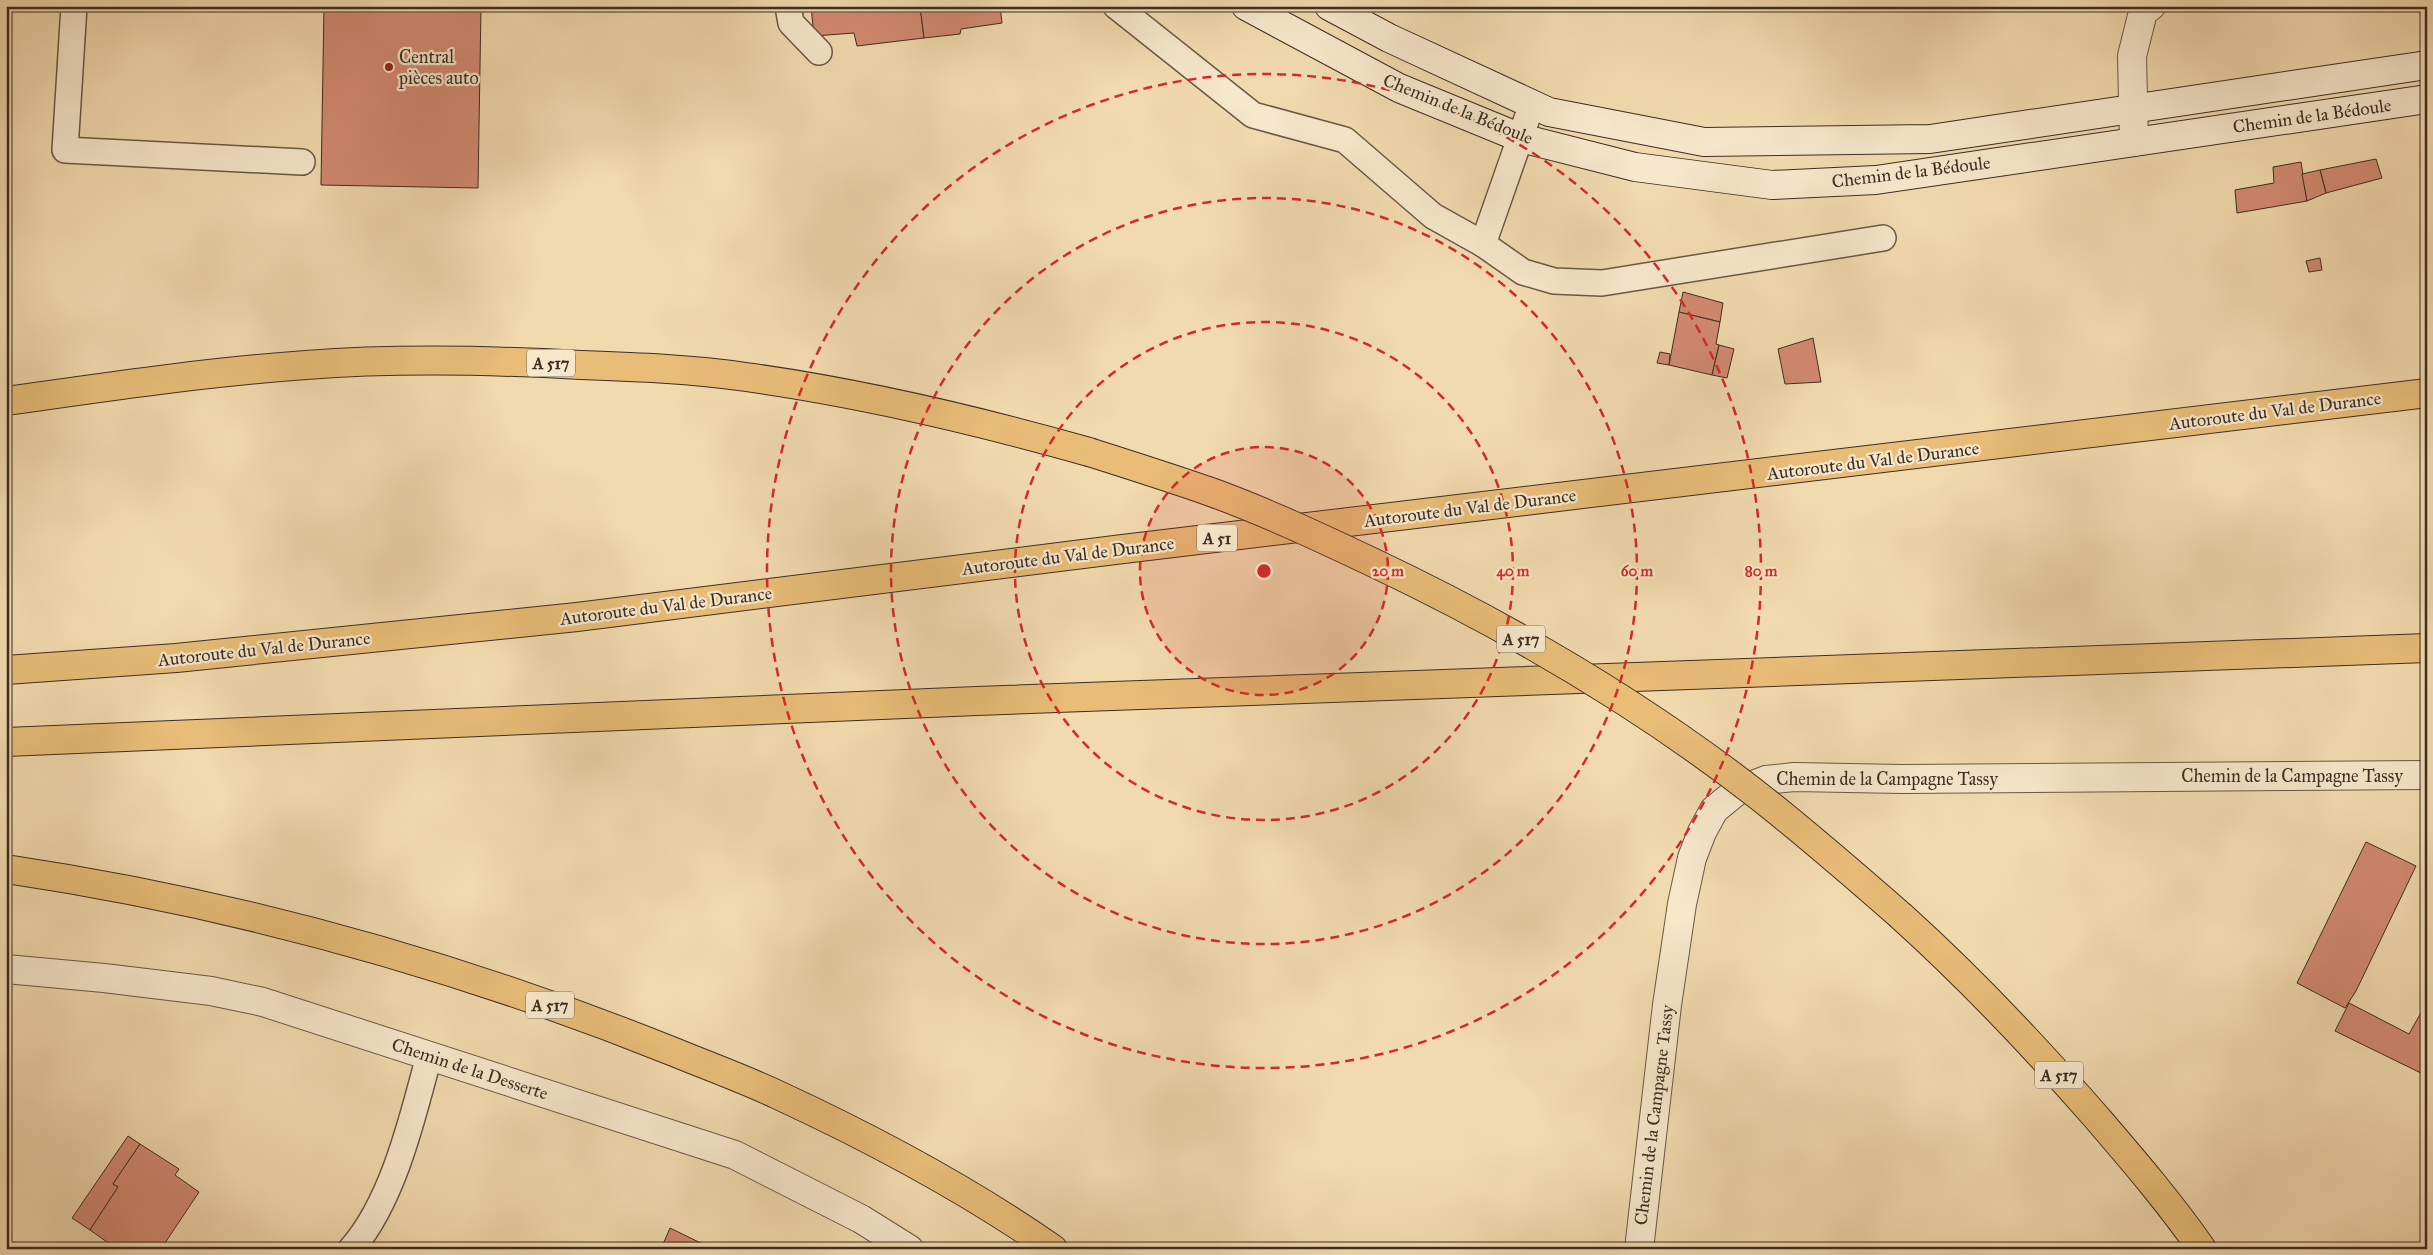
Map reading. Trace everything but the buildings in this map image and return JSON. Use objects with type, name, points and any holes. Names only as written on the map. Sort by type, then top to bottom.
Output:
[{"type":"highway","name":"A 517","points":[[6,401],[138,382],[308,365],[485,360],[654,368],[744,377],[834,392],[978,421],[1089,452],[1212,493],[1321,538],[1421,585],[1543,651],[1614,695],[1754,792],[1826,850],[1955,965],[2017,1029],[2130,1157],[2202,1249]]},
{"type":"highway","name":"Autoroute du Val de Durance","points":[[6,670],[176,658],[578,617],[1123,549],[2427,393]]},
{"type":"highway","points":[[6,742],[987,701],[2427,648]]},
{"type":"highway","name":"A 517","points":[[6,868],[198,905],[357,944],[447,970],[592,1019],[777,1094],[921,1167],[1054,1249]]},
{"type":"street","name":"Chemin de la Bédoule","points":[[1329,6],[1389,38],[1548,112],[1704,142],[1930,139],[2427,65]]},
{"type":"street","points":[[2134,142],[2132,56],[2143,12],[2151,6]]},
{"type":"street","name":"Chemin de la Bédoule","points":[[1260,9],[1399,88],[1521,138],[1635,167],[1772,185],[1876,180],[2427,99]]},
{"type":"street","name":"Chemin de la Campagne Tassy","points":[[1639,1249],[1667,1005],[1682,904],[1692,858],[1702,832],[1714,810],[1737,791],[1766,780],[1794,777],[1902,779],[2427,775]]},
{"type":"street","name":"Chemin de la Desserte","points":[[6,969],[104,978],[220,993],[263,1002],[734,1156],[845,1211],[909,1249]]},
{"type":"lane","points":[[74,6],[64,150],[302,162]]},
{"type":"lane","points":[[788,6],[791,23],[819,52]]},
{"type":"lane","points":[[1116,6],[1253,114],[1345,140],[1433,216],[1483,244],[1523,272],[1554,281],[1602,282],[1883,238]]},
{"type":"lane","points":[[1483,244],[1532,104]]},
{"type":"lane","points":[[351,1249],[376,1214],[408,1134],[429,1056]]},
{"type":"place","name":"Central pièces auto","points":[[389,67]]}]
